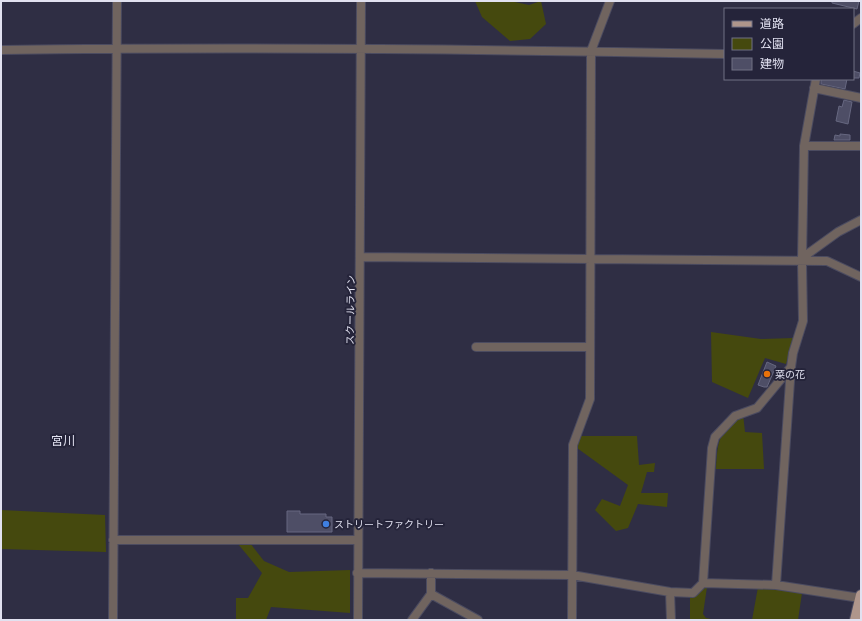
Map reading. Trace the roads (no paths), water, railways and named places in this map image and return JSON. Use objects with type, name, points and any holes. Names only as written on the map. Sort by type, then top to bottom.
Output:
[{"type":"main road","points":[[855,620],[860,597]]},
{"type":"street","points":[[113,620],[117,1]]},
{"type":"street","name":"スクールライン","points":[[358,620],[357,540],[361,1]]},
{"type":"street","points":[[572,620],[573,445],[590,399],[591,51],[610,1]]},
{"type":"street","points":[[1,50],[591,51],[724,54]]},
{"type":"street","points":[[776,584],[791,368],[793,353],[803,322],[802,259],[804,146],[816,80]]},
{"type":"street","points":[[814,88],[861,98]]},
{"type":"street","points":[[804,146],[861,146]]},
{"type":"street","points":[[802,259],[838,232],[861,220]]},
{"type":"street","points":[[360,257],[591,260],[802,259],[827,261],[861,277]]},
{"type":"street","points":[[476,347],[590,347]]},
{"type":"street","points":[[358,573],[572,575],[670,592],[693,593],[703,583],[712,448],[715,436],[735,416],[756,408],[791,368]]},
{"type":"street","points":[[114,540],[357,540]]},
{"type":"street","points":[[412,620],[431,594],[431,573]]},
{"type":"street","points":[[703,583],[776,584],[860,597]]},
{"type":"street","points":[[670,592],[671,620]]},
{"type":"street","points":[[431,594],[478,620]]},
{"type":"place","name":"菜の花","points":[[767,374]]},
{"type":"place","name":"ストリートファクトリー","points":[[326,524]]},
{"type":"district","name":"宮川","points":[[63,441]]}]
